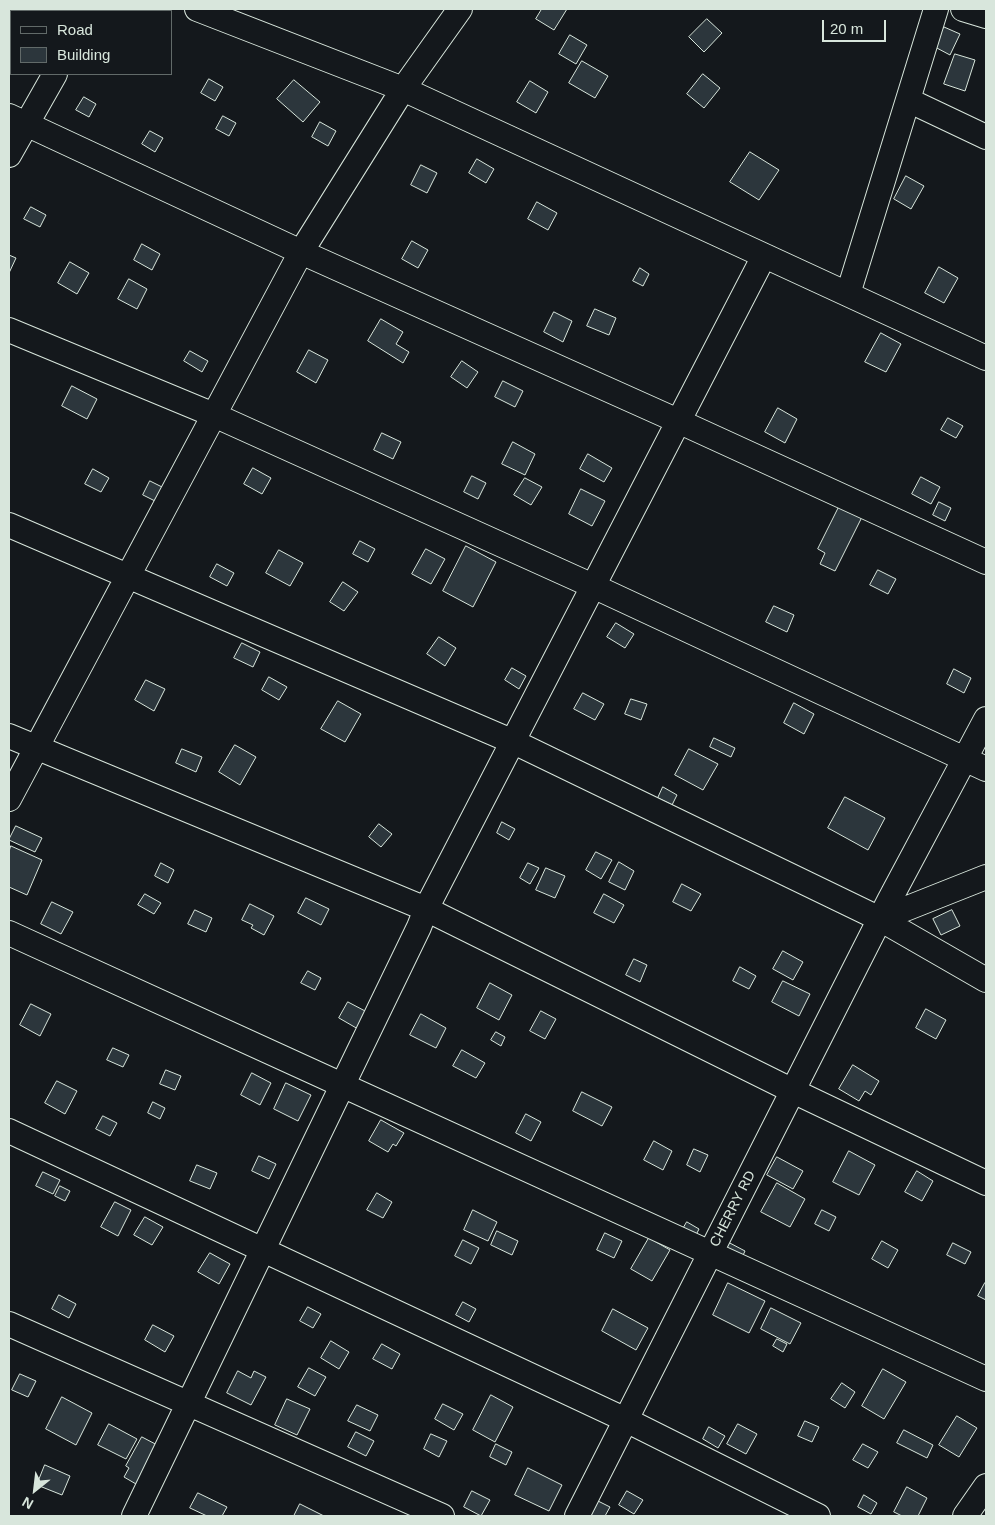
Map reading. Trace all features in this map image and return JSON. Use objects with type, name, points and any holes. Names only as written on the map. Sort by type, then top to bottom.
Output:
[{"type":"street","points":[[197,9],[403,88],[986,358]]},
{"type":"street","points":[[9,799],[301,252],[403,88],[460,9]]},
{"type":"street","points":[[848,294],[936,9]]},
{"type":"street","points":[[963,9],[986,16]]},
{"type":"street","points":[[9,155],[18,120],[54,75]]},
{"type":"street","points":[[908,100],[986,137]]},
{"type":"street","points":[[18,120],[301,252],[986,562]]},
{"type":"street","points":[[134,1516],[426,909],[764,256]]},
{"type":"street","points":[[9,330],[214,415],[593,586],[986,768]]},
{"type":"street","points":[[9,525],[513,741],[884,910],[986,980]]},
{"type":"street","name":"CHERRY RD","points":[[577,1516],[884,910],[986,719]]},
{"type":"street","points":[[9,736],[36,749],[426,909],[793,1091],[986,1183]]},
{"type":"street","points":[[884,910],[986,877]]},
{"type":"street","points":[[9,933],[986,1379]]},
{"type":"street","points":[[9,1131],[626,1420],[818,1516]]},
{"type":"street","points":[[9,1324],[442,1516]]},
{"type":"street","points":[[966,1516],[986,1486]]},
{"type":"building","points":[[542,9],[567,9],[554,30],[536,19]]},
{"type":"building","points":[[707,19],[722,33],[704,52],[689,37]]},
{"type":"building","points":[[944,27],[960,34],[950,55],[935,47]]},
{"type":"building","points":[[570,35],[587,45],[576,64],[559,54]]},
{"type":"building","points":[[955,54],[975,60],[965,91],[944,84]]},
{"type":"building","points":[[582,61],[608,76],[595,98],[569,83]]},
{"type":"building","points":[[703,74],[720,88],[704,108],[687,94]]},
{"type":"building","points":[[209,79],[223,87],[215,101],[201,93]]},
{"type":"building","points":[[294,80],[320,102],[303,122],[277,99]]},
{"type":"building","points":[[530,81],[548,92],[536,113],[517,102]]},
{"type":"building","points":[[84,97],[96,104],[89,117],[76,110]]},
{"type":"building","points":[[223,116],[236,123],[229,136],[216,129]]},
{"type":"building","points":[[320,122],[336,131],[328,146],[312,137]]},
{"type":"building","points":[[150,131],[163,138],[155,152],[142,144]]},
{"type":"building","points":[[750,152],[779,170],[759,200],[730,182]]},
{"type":"building","points":[[477,159],[494,169],[486,183],[469,173]]},
{"type":"building","points":[[421,165],[437,173],[427,193],[411,185]]},
{"type":"building","points":[[906,176],[924,186],[911,209],[894,199]]},
{"type":"building","points":[[537,202],[557,213],[548,230],[528,219]]},
{"type":"building","points":[[31,207],[46,215],[40,227],[24,219]]},
{"type":"building","points":[[412,241],[428,250],[418,268],[402,259]]},
{"type":"building","points":[[142,244],[160,254],[152,270],[134,260]]},
{"type":"building","points":[[9,255],[16,258],[9,273]]},
{"type":"building","points":[[70,262],[89,273],[77,294],[58,283]]},
{"type":"building","points":[[939,267],[958,278],[944,303],[925,293]]},
{"type":"building","points":[[640,268],[649,274],[643,286],[633,281]]},
{"type":"building","points":[[129,279],[147,289],[137,309],[118,299]]},
{"type":"building","points":[[595,309],[616,318],[609,335],[587,326]]},
{"type":"building","points":[[554,312],[572,321],[563,342],[544,332]]},
{"type":"building","points":[[381,319],[403,332],[396,344],[409,352],[403,363],[368,341]]},
{"type":"building","points":[[881,333],[901,344],[886,372],[865,362]]},
{"type":"building","points":[[309,350],[328,360],[316,383],[297,372]]},
{"type":"building","points":[[190,351],[208,361],[202,372],[184,361]]},
{"type":"building","points":[[462,361],[478,372],[467,388],[451,377]]},
{"type":"building","points":[[503,381],[523,391],[515,407],[495,397]]},
{"type":"building","points":[[72,386],[97,399],[87,419],[62,406]]},
{"type":"building","points":[[778,408],[797,419],[785,443],[765,432]]},
{"type":"building","points":[[948,418],[963,426],[956,438],[941,430]]},
{"type":"building","points":[[382,433],[401,442],[393,459],[374,450]]},
{"type":"building","points":[[513,442],[535,454],[525,475],[502,464]]},
{"type":"building","points":[[588,454],[612,468],[604,482],[580,469]]},
{"type":"building","points":[[253,468],[271,478],[262,494],[244,484]]},
{"type":"building","points":[[93,469],[109,478],[101,492],[85,484]]},
{"type":"building","points":[[472,476],[486,483],[478,499],[464,492]]},
{"type":"building","points":[[921,477],[940,487],[931,504],[912,494]]},
{"type":"building","points":[[525,478],[542,487],[531,505],[514,495]]},
{"type":"building","points":[[150,481],[166,489],[159,503],[143,495]]},
{"type":"building","points":[[581,489],[605,501],[592,526],[569,514]]},
{"type":"building","points":[[939,502],[951,508],[945,521],[933,515]]},
{"type":"building","points":[[840,505],[862,517],[835,571],[820,564],[825,553],[818,549]]},
{"type":"building","points":[[360,541],[375,549],[368,562],[353,554]]},
{"type":"building","points":[[466,546],[496,562],[473,607],[443,591]]},
{"type":"building","points":[[426,549],[445,559],[431,584],[412,574]]},
{"type":"building","points":[[279,550],[303,563],[290,586],[266,573]]},
{"type":"building","points":[[217,564],[234,573],[227,586],[210,577]]},
{"type":"building","points":[[878,570],[896,579],[888,594],[870,585]]},
{"type":"building","points":[[343,582],[358,592],[344,611],[330,602]]},
{"type":"building","points":[[774,606],[794,615],[787,632],[766,622]]},
{"type":"building","points":[[616,623],[634,634],[625,648],[607,637]]},
{"type":"building","points":[[439,637],[456,648],[445,666],[427,654]]},
{"type":"building","points":[[242,643],[260,652],[253,667],[234,658]]},
{"type":"building","points":[[512,668],[526,676],[519,689],[505,680]]},
{"type":"building","points":[[954,669],[971,678],[964,693],[947,684]]},
{"type":"building","points":[[269,677],[287,687],[279,700],[262,690]]},
{"type":"building","points":[[146,680],[165,689],[154,711],[135,700]]},
{"type":"building","points":[[583,693],[604,704],[595,720],[574,709]]},
{"type":"building","points":[[631,699],[647,704],[641,720],[625,714]]},
{"type":"building","points":[[338,701],[361,714],[345,742],[321,729]]},
{"type":"building","points":[[794,703],[814,714],[804,734],[784,723]]},
{"type":"building","points":[[714,738],[735,748],[731,757],[710,747]]},
{"type":"building","points":[[235,745],[256,757],[240,785],[219,772]]},
{"type":"building","points":[[182,749],[202,757],[196,772],[176,763]]},
{"type":"building","points":[[689,749],[718,764],[703,790],[675,775]]},
{"type":"building","points":[[663,787],[677,795],[672,805],[658,798]]},
{"type":"building","points":[[845,797],[885,818],[868,850],[828,828]]},
{"type":"building","points":[[502,822],[515,829],[509,840],[497,833]]},
{"type":"building","points":[[379,824],[392,834],[381,847],[369,837]]},
{"type":"building","points":[[16,826],[42,838],[35,852],[9,840]]},
{"type":"building","points":[[11,846],[42,860],[27,895],[9,887],[9,852]]},
{"type":"building","points":[[596,852],[612,860],[601,879],[586,870]]},
{"type":"building","points":[[619,862],[634,871],[625,890],[609,882]]},
{"type":"building","points":[[161,863],[174,870],[168,883],[155,876]]},
{"type":"building","points":[[528,863],[539,868],[530,884],[520,878]]},
{"type":"building","points":[[546,868],[565,876],[555,898],[536,890]]},
{"type":"building","points":[[682,884],[701,894],[691,911],[673,902]]},
{"type":"building","points":[[145,894],[161,903],[154,914],[138,905]]},
{"type":"building","points":[[604,894],[624,905],[614,923],[594,913]]},
{"type":"building","points":[[306,898],[329,909],[321,925],[298,913]]},
{"type":"building","points":[[52,902],[73,912],[61,934],[41,924]]},
{"type":"building","points":[[250,904],[274,916],[264,935],[251,928],[253,925],[242,920]]},
{"type":"building","points":[[195,910],[212,918],[206,932],[188,924]]},
{"type":"building","points":[[952,910],[960,926],[941,935],[933,919]]},
{"type":"building","points":[[783,951],[803,962],[793,980],[773,969]]},
{"type":"building","points":[[634,959],[647,965],[640,982],[626,975]]},
{"type":"building","points":[[740,967],[756,976],[749,989],[733,981]]},
{"type":"building","points":[[308,971],[321,978],[315,990],[301,983]]},
{"type":"building","points":[[783,981],[810,994],[799,1016],[772,1002]]},
{"type":"building","points":[[490,983],[512,995],[499,1020],[477,1008]]},
{"type":"building","points":[[348,1002],[367,1012],[358,1029],[339,1018]]},
{"type":"building","points":[[31,1004],[51,1014],[40,1036],[20,1025]]},
{"type":"building","points":[[926,1009],[946,1020],[936,1039],[916,1028]]},
{"type":"building","points":[[541,1011],[556,1019],[545,1039],[530,1031]]},
{"type":"building","points":[[421,1014],[446,1028],[436,1048],[410,1035]]},
{"type":"building","points":[[496,1032],[505,1037],[501,1046],[491,1040]]},
{"type":"building","points":[[113,1048],[129,1055],[123,1067],[107,1060]]},
{"type":"building","points":[[462,1050],[485,1063],[476,1078],[453,1066]]},
{"type":"building","points":[[853,1065],[879,1081],[871,1095],[865,1091],[859,1101],[839,1089]]},
{"type":"building","points":[[166,1070],[181,1076],[175,1090],[160,1084]]},
{"type":"building","points":[[252,1073],[271,1083],[260,1105],[241,1095]]},
{"type":"building","points":[[57,1081],[77,1091],[65,1114],[45,1103]]},
{"type":"building","points":[[286,1083],[311,1095],[298,1121],[274,1109]]},
{"type":"building","points":[[582,1092],[612,1107],[602,1126],[573,1111]]},
{"type":"building","points":[[153,1102],[165,1108],[160,1119],[148,1113]]},
{"type":"building","points":[[526,1114],[541,1122],[531,1141],[516,1133]]},
{"type":"building","points":[[103,1116],[117,1123],[110,1136],[96,1129]]},
{"type":"building","points":[[381,1120],[404,1133],[396,1146],[393,1144],[388,1152],[369,1141]]},
{"type":"building","points":[[654,1141],[672,1151],[663,1170],[644,1160]]},
{"type":"building","points":[[694,1149],[708,1155],[700,1172],[687,1165]]},
{"type":"building","points":[[849,1151],[875,1165],[859,1195],[833,1182]]},
{"type":"building","points":[[259,1156],[276,1164],[269,1179],[252,1171]]},
{"type":"building","points":[[777,1157],[803,1171],[793,1189],[767,1175]]},
{"type":"building","points":[[197,1165],[217,1173],[210,1189],[190,1181]]},
{"type":"building","points":[[917,1171],[933,1181],[922,1201],[905,1192]]},
{"type":"building","points":[[43,1172],[60,1180],[53,1194],[36,1186]]},
{"type":"building","points":[[777,1183],[805,1199],[790,1227],[761,1212]]},
{"type":"building","points":[[60,1186],[70,1191],[65,1201],[55,1196]]},
{"type":"building","points":[[377,1193],[392,1202],[383,1218],[367,1210]]},
{"type":"building","points":[[115,1202],[131,1210],[118,1236],[101,1227]]},
{"type":"building","points":[[473,1210],[497,1222],[488,1241],[464,1230]]},
{"type":"building","points":[[822,1210],[836,1217],[829,1231],[815,1224]]},
{"type":"building","points":[[145,1217],[163,1227],[152,1245],[134,1235]]},
{"type":"building","points":[[687,1222],[699,1229],[693,1241],[680,1234]]},
{"type":"building","points":[[497,1231],[518,1241],[512,1255],[491,1245]]},
{"type":"building","points":[[605,1233],[622,1241],[614,1258],[597,1250]]},
{"type":"building","points":[[649,1238],[670,1250],[652,1281],[631,1269]]},
{"type":"building","points":[[463,1240],[479,1248],[471,1264],[455,1256]]},
{"type":"building","points":[[726,1241],[745,1251],[739,1264],[719,1253]]},
{"type":"building","points":[[882,1241],[898,1250],[888,1268],[872,1259]]},
{"type":"building","points":[[953,1243],[971,1252],[965,1264],[947,1255]]},
{"type":"building","points":[[210,1253],[230,1264],[219,1284],[198,1272]]},
{"type":"building","points":[[728,1283],[765,1301],[749,1333],[713,1315]]},
{"type":"building","points":[[986,1284],[986,1300],[978,1296]]},
{"type":"building","points":[[59,1295],[76,1304],[69,1318],[52,1309]]},
{"type":"building","points":[[463,1302],[476,1309],[469,1322],[456,1315]]},
{"type":"building","points":[[308,1307],[321,1314],[313,1328],[300,1321]]},
{"type":"building","points":[[771,1308],[801,1323],[790,1344],[761,1329]]},
{"type":"building","points":[[613,1309],[648,1328],[636,1350],[602,1331]]},
{"type":"building","points":[[153,1325],[174,1336],[165,1352],[145,1340]]},
{"type":"building","points":[[777,1339],[787,1344],[783,1352],[773,1346]]},
{"type":"building","points":[[331,1341],[349,1352],[339,1369],[321,1358]]},
{"type":"building","points":[[382,1344],[400,1354],[392,1369],[373,1359]]},
{"type":"building","points":[[309,1368],[326,1377],[315,1396],[298,1387]]},
{"type":"building","points":[[883,1369],[906,1382],[884,1419],[862,1406]]},
{"type":"building","points":[[238,1371],[251,1378],[254,1371],[266,1377],[251,1405],[227,1393]]},
{"type":"building","points":[[20,1374],[36,1381],[28,1397],[12,1390]]},
{"type":"building","points":[[842,1383],[855,1392],[845,1408],[831,1399]]},
{"type":"building","points":[[491,1395],[513,1407],[495,1442],[473,1430]]},
{"type":"building","points":[[62,1397],[92,1413],[76,1445],[46,1429]]},
{"type":"building","points":[[287,1399],[310,1409],[297,1435],[275,1425]]},
{"type":"building","points":[[443,1404],[463,1414],[454,1430],[435,1419]]},
{"type":"building","points":[[357,1405],[378,1415],[370,1431],[348,1421]]},
{"type":"building","points":[[957,1416],[977,1428],[959,1457],[939,1445]]},
{"type":"building","points":[[805,1421],[819,1427],[812,1442],[798,1436]]},
{"type":"building","points":[[109,1424],[137,1439],[126,1459],[98,1445]]},
{"type":"building","points":[[738,1424],[757,1434],[746,1454],[727,1444]]},
{"type":"building","points":[[709,1427],[725,1436],[718,1448],[703,1439]]},
{"type":"building","points":[[904,1430],[933,1445],[927,1458],[897,1443]]},
{"type":"building","points":[[356,1432],[374,1441],[366,1456],[348,1447]]},
{"type":"building","points":[[431,1434],[447,1441],[439,1457],[424,1449]]},
{"type":"building","points":[[142,1437],[161,1447],[136,1484],[124,1477],[129,1468],[126,1466]]},
{"type":"building","points":[[496,1444],[512,1452],[506,1465],[490,1457]]},
{"type":"building","points":[[863,1444],[878,1452],[868,1468],[853,1460]]},
{"type":"building","points":[[45,1465],[70,1476],[62,1495],[37,1485]]},
{"type":"building","points":[[528,1468],[562,1485],[549,1511],[515,1495]]},
{"type":"building","points":[[907,1487],[927,1498],[918,1516],[902,1516],[894,1512]]},
{"type":"building","points":[[472,1491],[490,1500],[481,1516],[464,1507]]},
{"type":"building","points":[[627,1491],[643,1500],[634,1514],[619,1505]]},
{"type":"building","points":[[198,1493],[227,1507],[222,1516],[207,1516],[190,1508]]},
{"type":"building","points":[[864,1495],[877,1503],[871,1514],[858,1507]]},
{"type":"building","points":[[596,1500],[610,1507],[605,1516],[588,1516]]},
{"type":"building","points":[[300,1504],[324,1516],[294,1516]]}]
